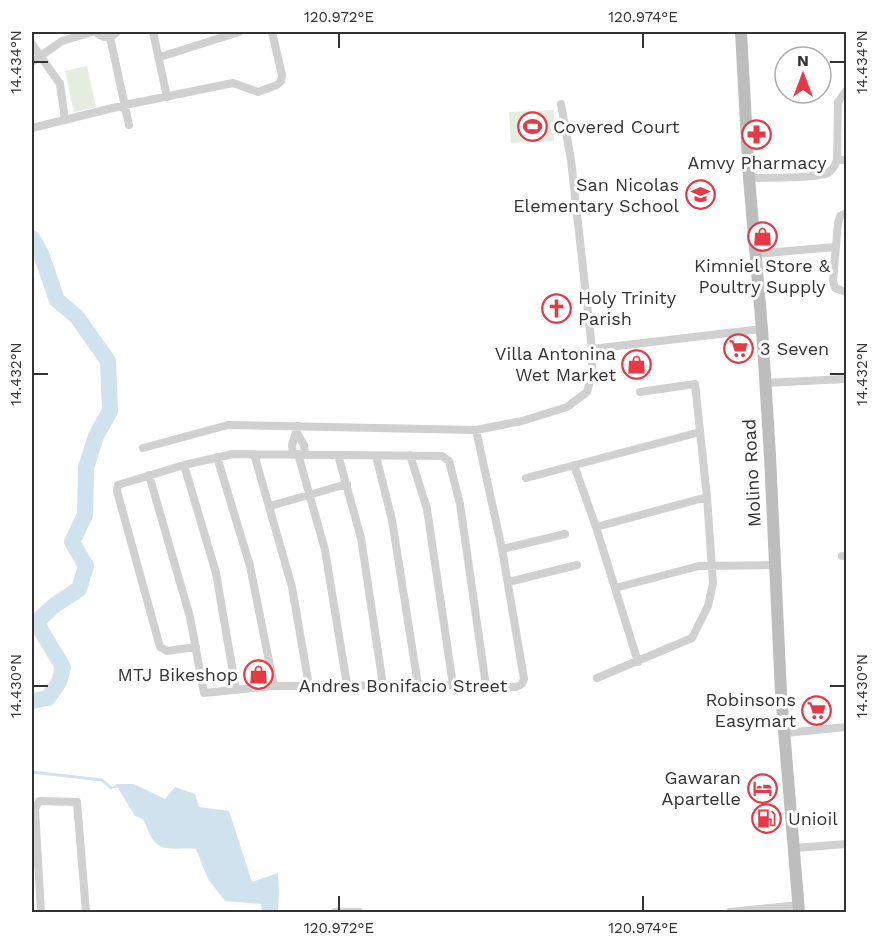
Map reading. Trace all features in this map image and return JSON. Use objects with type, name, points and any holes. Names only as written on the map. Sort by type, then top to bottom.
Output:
[{"type":"main road","name":"Molino Road","points":[[741,32],[749,178],[762,329],[785,733],[799,909]]},
{"type":"street","points":[[32,62],[62,41],[94,32],[101,36],[113,34],[129,126]]},
{"type":"street","points":[[153,32],[167,97]]},
{"type":"street","points":[[160,57],[239,32]]},
{"type":"street","points":[[32,128],[125,105],[233,83],[258,92],[277,85],[282,75],[272,32]]},
{"type":"street","points":[[32,44],[60,84],[65,120]]},
{"type":"street","points":[[749,178],[825,174],[842,160],[842,102],[846,92]]},
{"type":"street","points":[[143,448],[228,425],[298,429],[477,430],[522,421],[567,407],[587,392],[592,374],[592,349],[571,160],[561,104]]},
{"type":"street","points":[[846,213],[840,216],[838,223],[833,280],[835,288],[846,292]]},
{"type":"street","points":[[755,254],[835,247]]},
{"type":"street","points":[[592,349],[762,329]]},
{"type":"street","points":[[765,383],[846,380]]},
{"type":"street","points":[[597,678],[692,638],[712,593],[707,497],[695,384],[640,392]]},
{"type":"street","points":[[298,429],[304,445],[299,454],[325,550],[347,685]]},
{"type":"street","name":"Andres Bonifacio Street","points":[[196,647],[204,693],[274,686],[516,687],[524,682],[502,549],[477,430]]},
{"type":"street","points":[[526,478],[700,432]]},
{"type":"street","points":[[254,454],[292,586],[309,686]]},
{"type":"street","points":[[149,475],[190,617],[196,647],[166,651],[160,646],[117,491],[118,485],[149,475],[184,465],[217,457],[299,454],[447,457],[460,504],[486,686]]},
{"type":"street","points":[[338,455],[361,538],[383,685]]},
{"type":"street","points":[[410,455],[427,509],[453,685]]},
{"type":"street","points":[[376,456],[392,520],[418,685]]},
{"type":"street","points":[[217,457],[250,566],[274,686]]},
{"type":"street","points":[[184,465],[216,573],[236,690]]},
{"type":"street","points":[[574,465],[638,662]]},
{"type":"street","points":[[270,506],[347,484]]},
{"type":"street","points":[[596,527],[707,497]]},
{"type":"street","points":[[502,549],[565,534]]},
{"type":"street","points":[[508,582],[577,565]]},
{"type":"street","points":[[615,588],[699,566],[774,565]]},
{"type":"street","points":[[785,733],[846,727]]},
{"type":"street","points":[[41,912],[35,879],[35,809],[39,801],[77,802],[86,912]]},
{"type":"street","points":[[795,848],[846,844]]},
{"type":"street","points":[[730,912],[799,909]]},
{"type":"street","points":[[335,912],[359,912]]},
{"type":"shaded area","points":[[87,66],[96,107],[74,112],[65,71]]},
{"type":"shaded area","name":"Covered Court","points":[[554,110],[554,141],[511,143],[509,112]]},
{"type":"water","points":[[117,784],[134,784],[165,799],[175,787],[195,794],[199,807],[229,811],[252,882],[278,873],[278,912],[262,912],[261,904],[225,901],[208,879],[196,849],[168,848],[158,845],[143,819],[135,816],[118,788],[111,788]]},
{"type":"waterway","points":[[32,238],[41,254],[57,300],[77,317],[108,361],[110,411],[96,436],[86,468],[85,515],[72,542],[86,566],[79,589],[55,605],[36,622],[63,667],[59,682],[48,698],[32,701]]},
{"type":"waterway","points":[[32,772],[102,780],[111,788]]},
{"type":"place","name":"Covered Court","points":[[532,127]]},
{"type":"place","name":"Amvy Pharmacy","points":[[757,134]]},
{"type":"place","name":"San Nicolas Elementary School","points":[[700,195]]},
{"type":"place","name":"Kimniel Store & Poultry Supply","points":[[762,237]]},
{"type":"place","name":"Holy Trinity Parish","points":[[557,308]]},
{"type":"place","name":"3 Seven","points":[[739,349]]},
{"type":"place","name":"Villa Antonina Wet Market","points":[[637,364]]},
{"type":"place","name":"MTJ Bikeshop","points":[[259,675]]},
{"type":"place","name":"Robinsons Easymart","points":[[817,710]]},
{"type":"place","name":"Gawaran Apartelle","points":[[762,788]]},
{"type":"place","name":"Unioil","points":[[767,819]]}]
